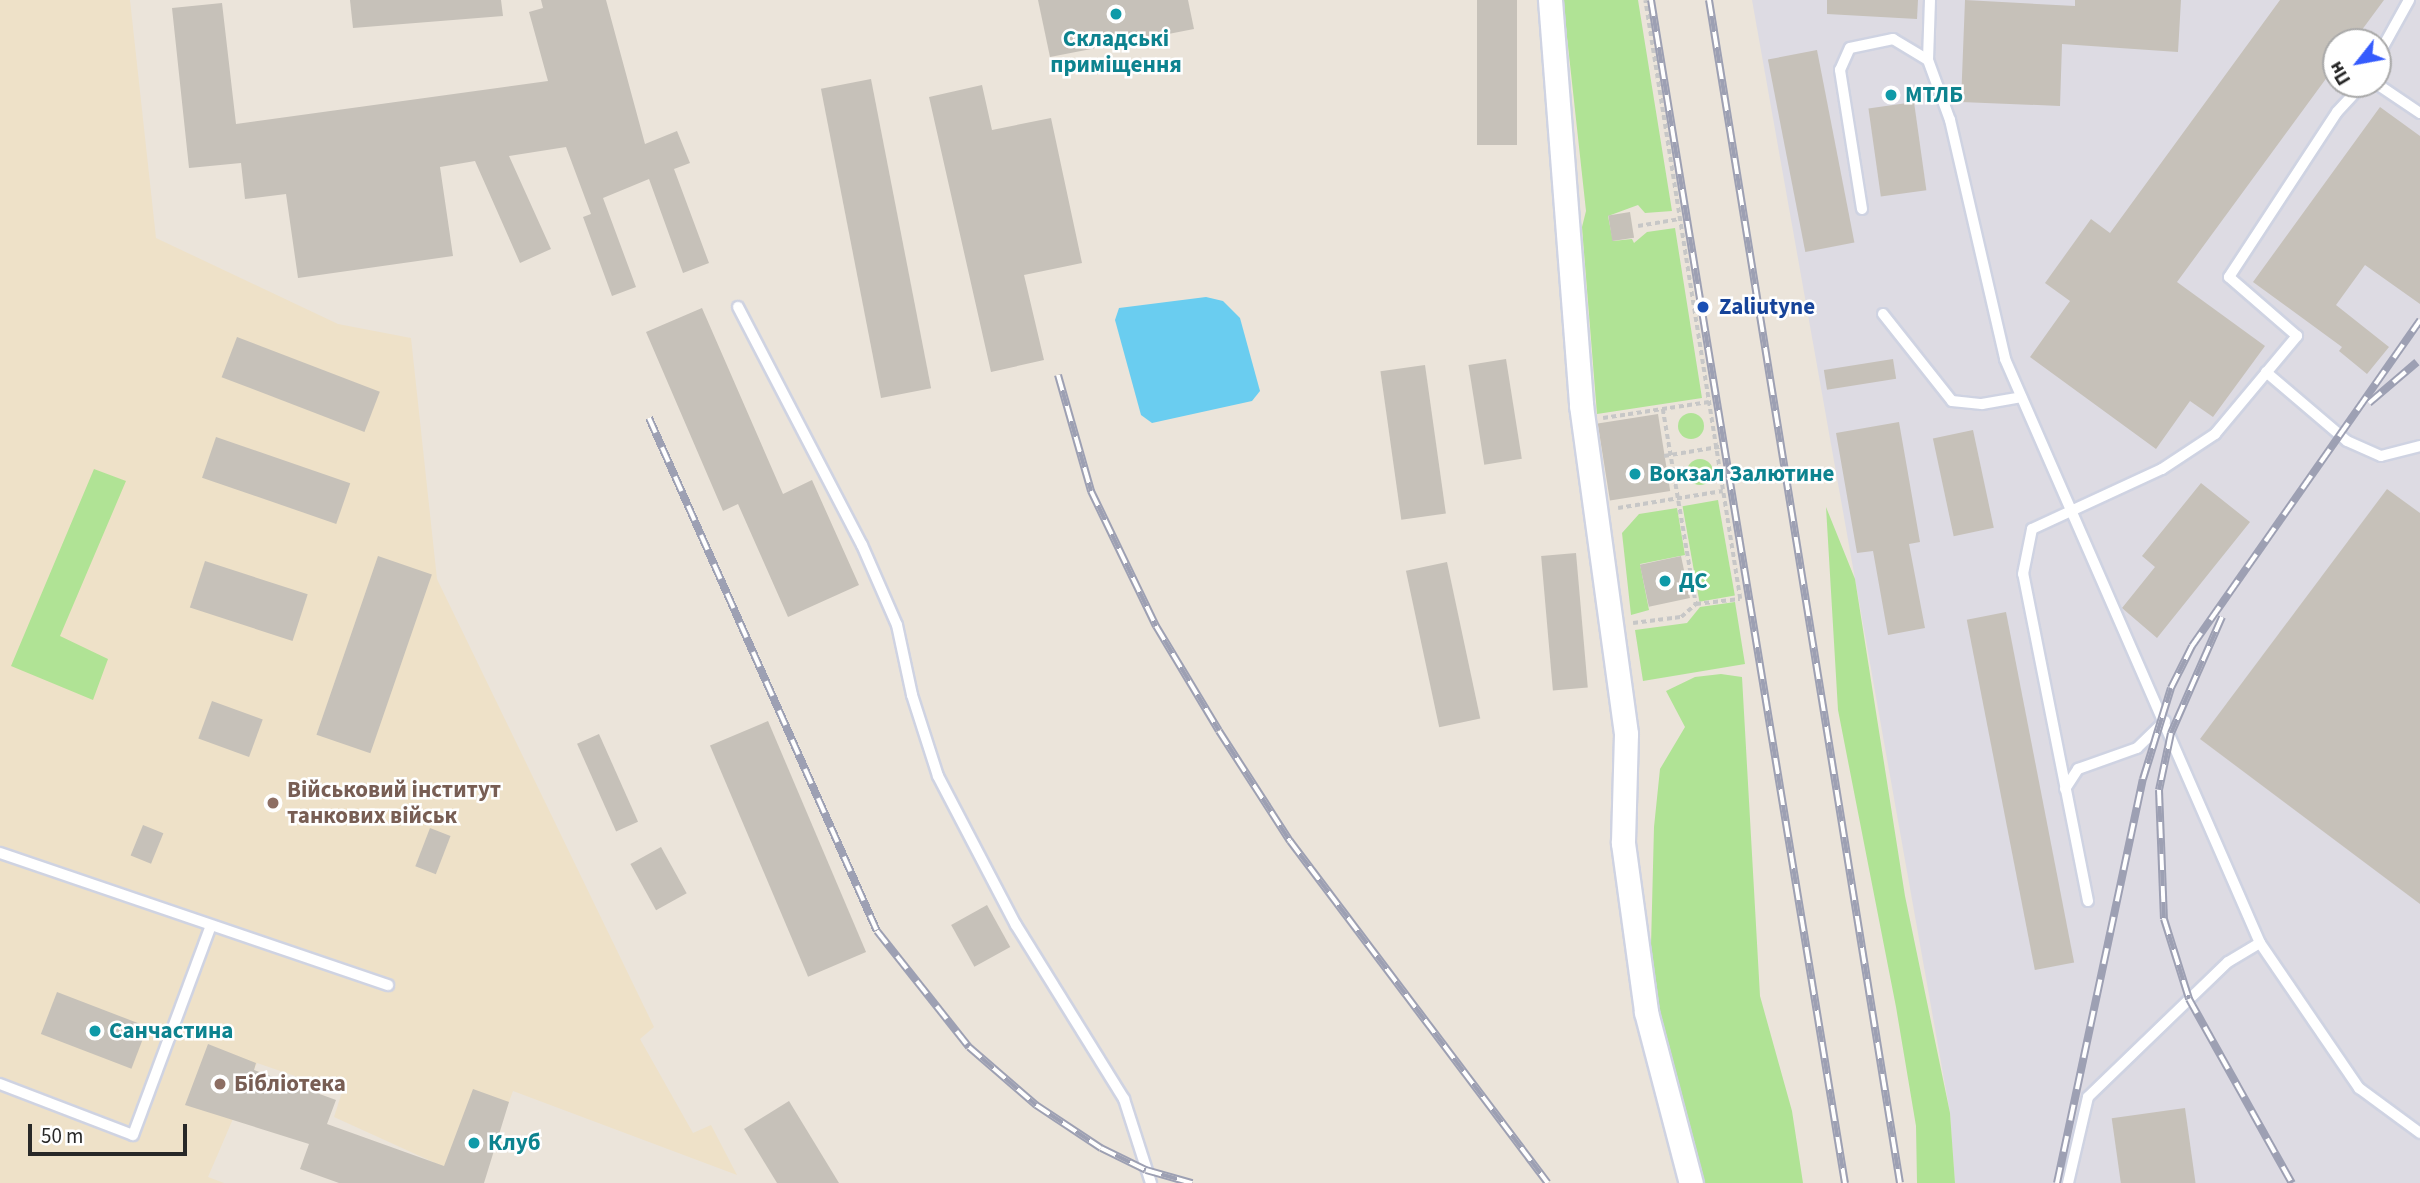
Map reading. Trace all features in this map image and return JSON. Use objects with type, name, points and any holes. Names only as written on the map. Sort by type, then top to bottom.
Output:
[{"type":"street","points":[[1550,0],[1583,421],[1626,734],[1623,842],[1646,1012],[1691,1183]]},
{"type":"lane","points":[[1930,0],[1928,60],[1951,120],[2005,359],[2068,513],[2165,721],[2260,943],[2358,1088],[2420,1133]]},
{"type":"lane","points":[[2392,31],[2409,0]]},
{"type":"lane","points":[[1862,209],[1840,70],[1850,48],[1893,39],[1928,60]]},
{"type":"lane","points":[[2392,94],[2420,113]]},
{"type":"lane","points":[[2088,901],[2023,574],[2032,529],[2162,469],[2215,434],[2297,336],[2229,277],[2337,112],[2350,98]]},
{"type":"lane","points":[[738,307],[862,545],[897,625],[912,695],[938,776],[1016,925],[1124,1099],[1151,1183]]},
{"type":"lane","points":[[1882,314],[1952,401],[1982,404],[2021,397]]},
{"type":"lane","points":[[2266,372],[2347,441],[2381,456],[2420,446]]},
{"type":"lane","points":[[2065,789],[2078,769],[2137,748],[2165,721]]},
{"type":"lane","points":[[0,853],[210,928],[388,985]]},
{"type":"lane","points":[[0,1084],[133,1135],[210,928]]},
{"type":"lane","points":[[2068,1183],[2088,1097],[2228,962],[2260,943]]},
{"type":"path","points":[[1612,626],[1681,617],[1696,604],[1740,599],[1645,0]]},
{"type":"path","points":[[1638,226],[1680,219]]},
{"type":"path","points":[[1583,421],[1709,402]]},
{"type":"path","points":[[1663,409],[1696,604]]},
{"type":"path","points":[[1664,456],[1730,445]]},
{"type":"path","points":[[1596,512],[1723,491]]},
{"type":"shaded area","name":"Військовий інститут танкових військ","points":[[0,0],[130,0],[156,238],[338,324],[411,338],[437,579],[654,1027],[640,1039],[693,1133],[711,1125],[737,1175],[513,1091],[479,1183],[334,1117],[342,1092],[257,1063],[208,1177],[224,1183],[0,1183]]},
{"type":"shaded area","points":[[1752,0],[2420,0],[2420,1183],[1955,1183],[1950,1113]]},
{"type":"green space","points":[[1563,0],[1638,0],[1672,211],[1645,213],[1638,205],[1608,216],[1613,241],[1632,239],[1634,243],[1647,232],[1675,228],[1702,398],[1597,414],[1582,227],[1586,211]]},
{"type":"green space","points":[[1691,413],[1700,417],[1704,426],[1700,435],[1691,439],[1682,435],[1678,426],[1682,417]]},
{"type":"green space","points":[[1700,459],[1709,463],[1713,472],[1709,481],[1700,485],[1691,481],[1687,472],[1691,463]]},
{"type":"green space","points":[[94,469],[126,481],[60,636],[108,659],[93,700],[11,666]]},
{"type":"green space","points":[[1718,500],[1735,596],[1699,602],[1683,506]]},
{"type":"green space","points":[[1826,507],[1855,579],[1905,896],[1950,1113],[1955,1183],[1917,1183],[1916,1126],[1896,1007],[1838,710]]},
{"type":"green space","points":[[1677,508],[1685,555],[1640,564],[1649,610],[1631,615],[1622,533],[1639,514]]},
{"type":"green space","points":[[1735,602],[1745,664],[1643,681],[1635,630],[1687,623],[1700,607]]},
{"type":"green space","points":[[1721,674],[1742,677],[1760,996],[1792,1111],[1803,1183],[1704,1183],[1655,1027],[1650,985],[1654,827],[1660,769],[1685,727],[1666,691],[1695,677]]},
{"type":"water","points":[[1206,297],[1223,301],[1240,318],[1260,391],[1252,401],[1152,423],[1141,415],[1115,320],[1119,308]]},
{"type":"building","points":[[350,0],[501,0],[503,16],[353,28]]},
{"type":"building","points":[[541,0],[606,0],[645,144],[677,131],[690,163],[674,169],[709,263],[683,273],[649,179],[603,198],[636,287],[612,296],[583,217],[591,214],[566,147],[509,156],[551,249],[520,263],[475,161],[440,167],[453,256],[298,278],[286,194],[245,199],[241,163],[189,168],[172,8],[222,3],[236,124],[548,81],[529,12],[543,8]]},
{"type":"building","name":"Складські приміщення","points":[[1038,0],[1188,0],[1194,29],[1050,57]]},
{"type":"building","points":[[1477,0],[1517,0],[1517,145],[1477,145]]},
{"type":"building","points":[[1827,0],[1918,0],[1917,19],[1827,14]]},
{"type":"building","points":[[1965,0],[2075,6],[2075,0],[2181,0],[2178,52],[2062,44],[2060,106],[1961,102]]},
{"type":"building","points":[[2280,0],[2384,0],[2363,28],[2322,28],[2322,84],[2177,282],[2265,346],[2213,417],[2190,401],[2156,449],[2030,357],[2070,301],[2045,283],[2091,219],[2110,233]]},
{"type":"building","points":[[1817,50],[1854,242],[1805,252],[1768,60]]},
{"type":"building","points":[[871,79],[931,388],[881,398],[821,89]]},
{"type":"building","points":[[982,85],[992,130],[1051,118],[1082,263],[1024,275],[1044,360],[991,372],[929,97]]},
{"type":"building","points":[[1914,102],[1926,190],[1881,197],[1868,108]]},
{"type":"building","points":[[2380,107],[2420,136],[2420,304],[2365,265],[2336,305],[2389,347],[2367,374],[2339,351],[2342,347],[2253,282]]},
{"type":"building","points":[[1630,212],[1634,238],[1612,241],[1608,215]]},
{"type":"building","points":[[702,308],[783,494],[812,480],[859,585],[788,617],[738,504],[723,511],[646,332]]},
{"type":"building","points":[[237,337],[380,392],[364,432],[222,377]]},
{"type":"building","points":[[1506,359],[1522,459],[1484,465],[1468,365]]},
{"type":"building","points":[[1893,359],[1896,379],[1827,390],[1824,370]]},
{"type":"building","points":[[1425,365],[1446,514],[1401,520],[1380,371]]},
{"type":"building","name":"Вокзал Залютине","points":[[1658,414],[1670,491],[1610,501],[1598,424]]},
{"type":"building","points":[[1899,422],[1920,542],[1909,544],[1925,628],[1888,635],[1873,551],[1857,553],[1836,433]]},
{"type":"building","points":[[1973,430],[1994,528],[1954,536],[1933,439]]},
{"type":"building","points":[[216,437],[350,483],[336,524],[202,478]]},
{"type":"building","points":[[2201,483],[2250,522],[2157,638],[2122,608],[2155,567],[2142,556]]},
{"type":"building","points":[[2387,489],[2420,513],[2420,904],[2200,739]]},
{"type":"building","points":[[1576,553],[1588,687],[1553,691],[1541,556]]},
{"type":"building","points":[[378,556],[432,575],[370,753],[316,735]]},
{"type":"building","name":"ДС","points":[[1681,556],[1690,598],[1649,607],[1640,565]]},
{"type":"building","points":[[205,561],[308,594],[293,641],[190,608]]},
{"type":"building","points":[[1447,562],[1480,719],[1439,727],[1406,571]]},
{"type":"building","points":[[2006,612],[2074,962],[2035,970],[1967,620]]},
{"type":"building","points":[[212,701],[263,719],[249,757],[198,739]]},
{"type":"building","points":[[768,721],[866,952],[808,977],[710,746]]},
{"type":"building","points":[[599,734],[638,822],[616,831],[577,744]]},
{"type":"building","points":[[143,825],[163,833],[151,864],[131,856]]},
{"type":"building","points":[[430,828],[451,836],[436,874],[415,866]]},
{"type":"building","points":[[661,847],[687,893],[656,910],[630,864]]},
{"type":"building","points":[[987,905],[1010,947],[974,967],[951,925]]},
{"type":"building","name":"Санчастина","points":[[57,992],[148,1027],[131,1069],[41,1034]]},
{"type":"building","points":[[208,1044],[256,1063],[254,1070],[336,1100],[327,1124],[444,1166],[473,1089],[509,1102],[484,1183],[339,1183],[300,1169],[309,1144],[185,1105]]},
{"type":"building","points":[[789,1101],[839,1183],[777,1183],[744,1129]]},
{"type":"building","points":[[2185,1108],[2196,1183],[2121,1183],[2112,1118]]},
{"type":"railway","points":[[1651,0],[1845,1183]]},
{"type":"railway","points":[[1709,0],[1900,1183]]},
{"type":"railway","points":[[2057,1183],[2143,779],[2171,688],[2192,646],[2420,320]]},
{"type":"railway","points":[[2369,403],[2417,362]]},
{"type":"railway","points":[[1058,375],[1091,491],[1156,626],[1219,731],[1290,841],[1548,1183]]},
{"type":"railway","points":[[649,418],[877,931],[969,1047],[1036,1105],[1101,1148],[1146,1170],[1192,1183]]},
{"type":"railway","points":[[2222,617],[2171,733],[2159,790],[2164,919],[2189,999],[2292,1183]]},
{"type":"place","name":"Складські приміщення","points":[[1116,14]]},
{"type":"place","name":"МТЛБ","points":[[1891,95]]},
{"type":"place","name":"Zaliutyne","points":[[1703,307]]},
{"type":"place","name":"Вокзал Залютине","points":[[1635,474]]},
{"type":"place","name":"ДС","points":[[1665,581]]},
{"type":"place","name":"Військовий інститут танкових військ","points":[[273,803]]},
{"type":"place","name":"Санчастина","points":[[95,1031]]},
{"type":"place","name":"Бібліотека","points":[[220,1084]]},
{"type":"place","name":"Клуб","points":[[474,1143]]}]
